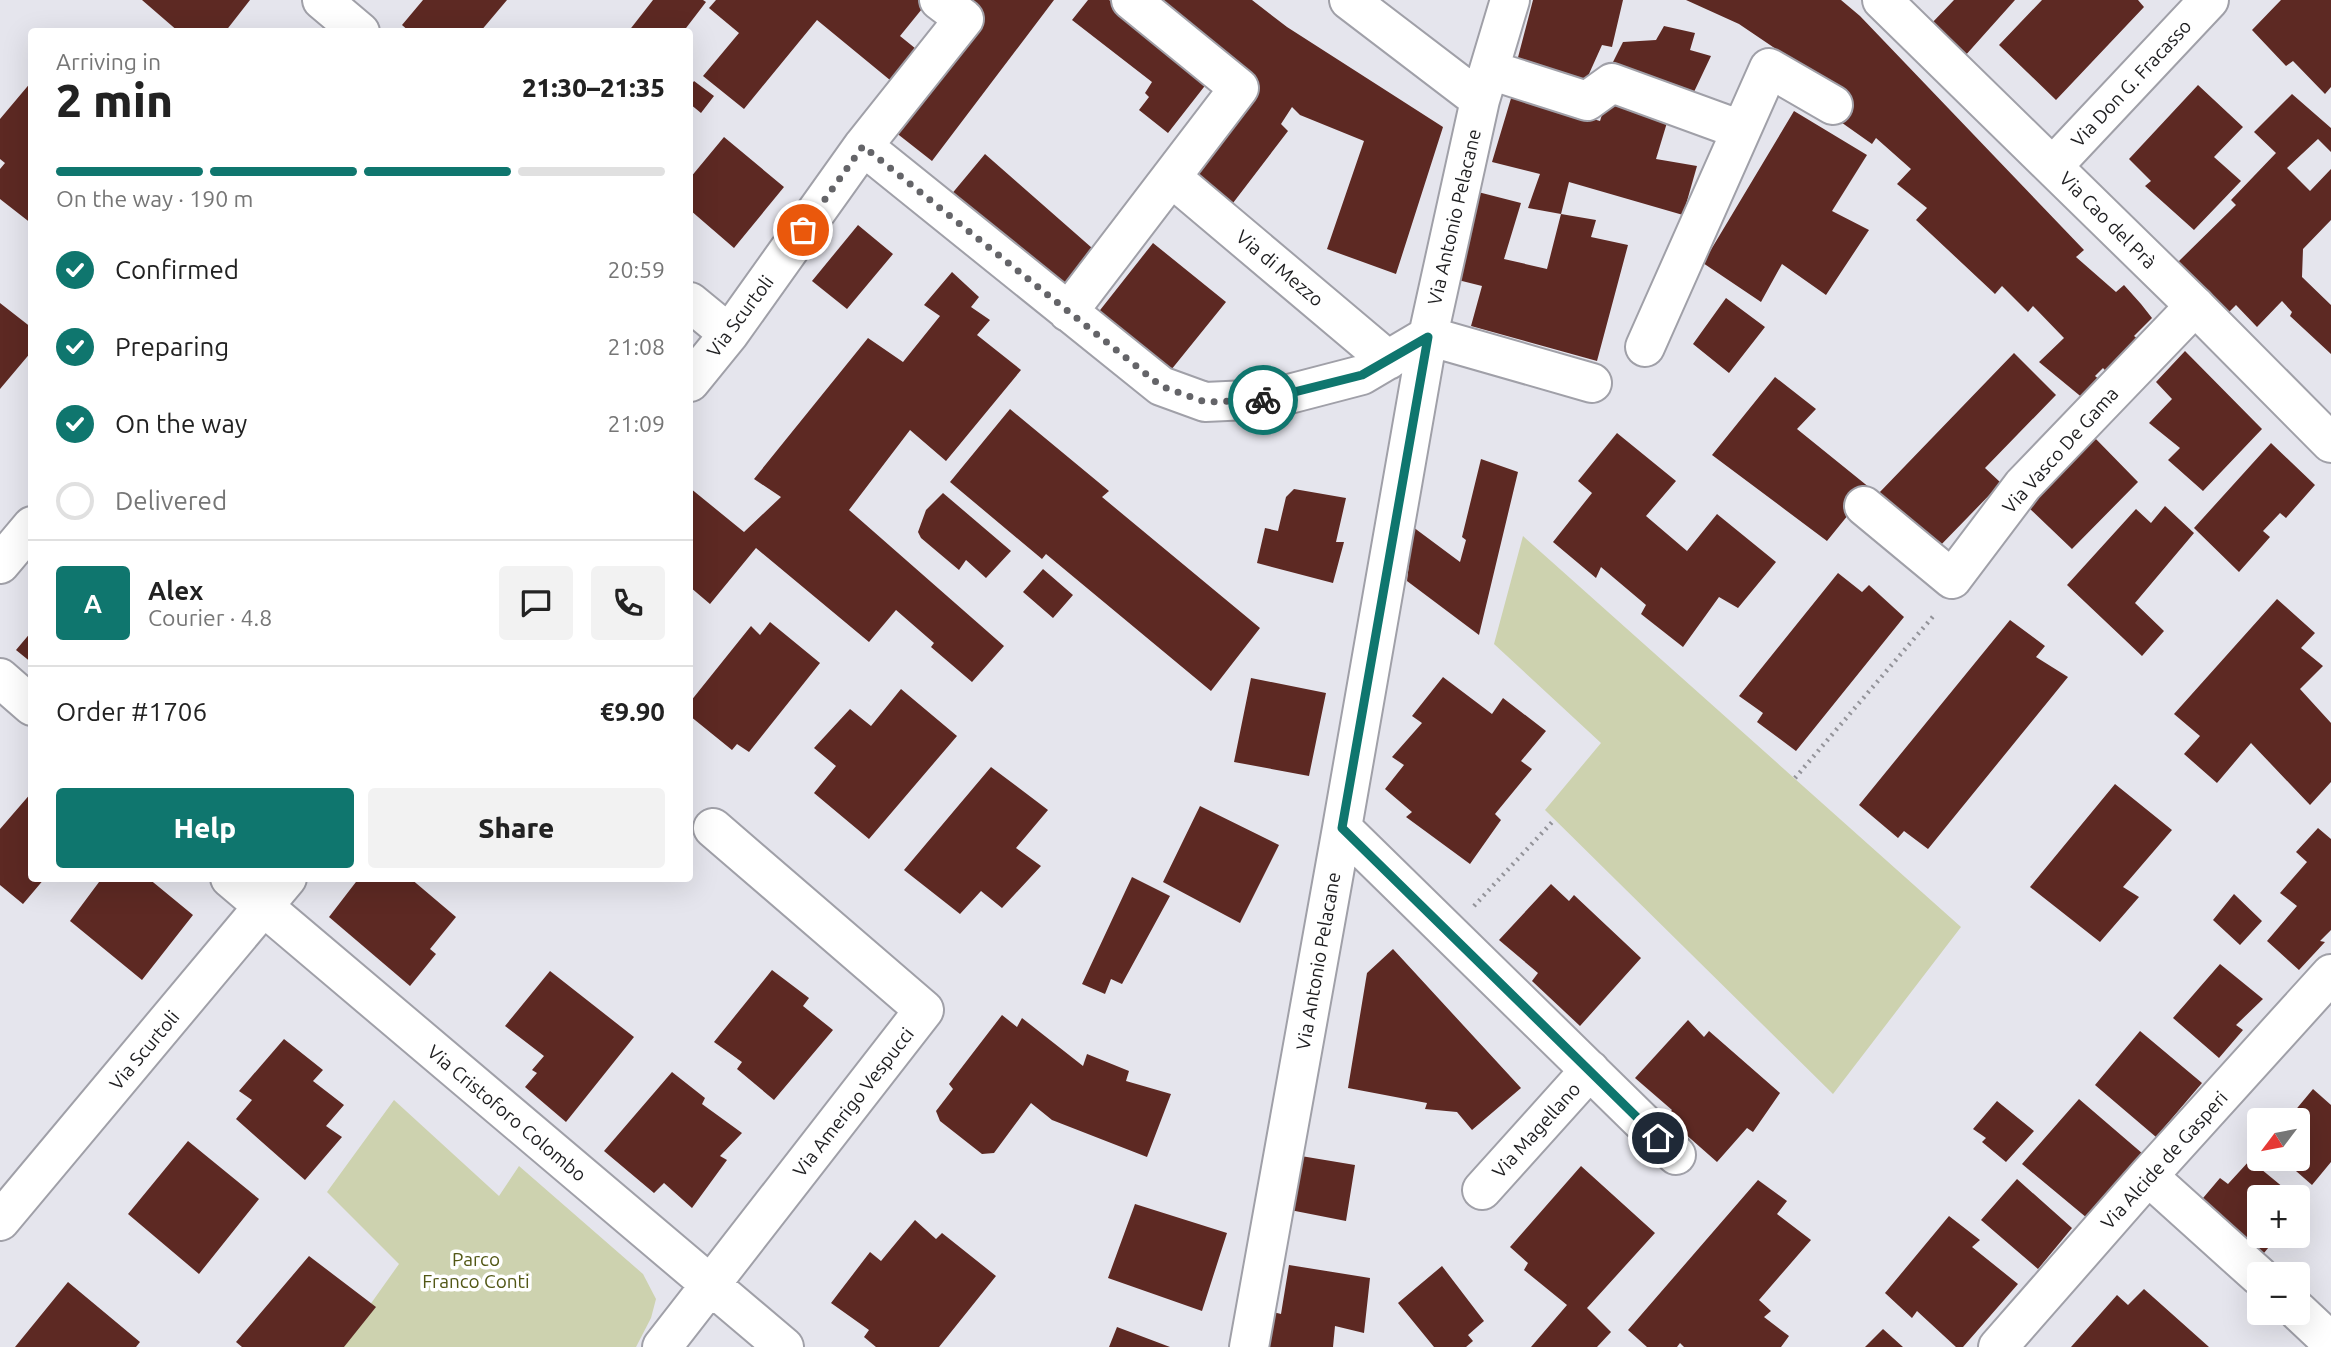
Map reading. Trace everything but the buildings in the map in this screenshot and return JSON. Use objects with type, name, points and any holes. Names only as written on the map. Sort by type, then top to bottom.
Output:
[{"type":"street","points":[[322,0],[355,28]]},
{"type":"street","name":"Via Scurtoli","points":[[693,378],[729,334],[863,146],[964,19],[939,0]]},
{"type":"street","points":[[1068,312],[1239,88],[1131,0]]},
{"type":"street","points":[[1349,0],[1485,85],[1587,101],[1612,83],[1741,130]]},
{"type":"street","name":"Via Antonio Pelacane","points":[[1249,1347],[1428,337],[1485,85],[1510,0]]},
{"type":"street","name":"Via Cao del Prà","points":[[1882,0],[2331,443]]},
{"type":"street","name":"Via Don G. Fracasso","points":[[2053,166],[2209,0]]},
{"type":"street","points":[[1645,347],[1769,68],[1833,104]]},
{"type":"street","points":[[863,146],[1161,386],[1205,402],[1270,399],[1362,375],[1428,337],[1591,383]]},
{"type":"street","name":"Via di Mezzo","points":[[1171,177],[1388,360]]},
{"type":"street","points":[[693,304],[729,334]]},
{"type":"street","name":"Via Vasco De Gama","points":[[1952,579],[2023,485],[2195,306]]},
{"type":"street","points":[[1864,506],[1952,579]]},
{"type":"street","points":[[0,564],[28,531]]},
{"type":"street","points":[[0,678],[28,702]]},
{"type":"street","name":"Via Amerigo Vespucci","points":[[662,1347],[924,1010],[713,828]]},
{"type":"street","name":"Via Magellano","points":[[1342,828],[1676,1155]]},
{"type":"street","name":"Via Cristoforo Colombo","points":[[235,882],[784,1347]]},
{"type":"street","name":"Via Scurtoli","points":[[0,1221],[284,882]]},
{"type":"street","name":"Via Alcide de Gasperi","points":[[1998,1347],[2331,974]]},
{"type":"street","name":"Via Magellano","points":[[1482,1190],[1590,1070]]},
{"type":"street","points":[[2148,1176],[2247,1265]]},
{"type":"street","points":[[2310,1322],[2331,1342]]},
{"type":"path","points":[[1795,778],[1951,594],[1952,579]]},
{"type":"path","points":[[1450,932],[1555,819]]},
{"type":"green space","points":[[1523,536],[1961,927],[1833,1094],[1545,810],[1601,743],[1494,644]]},
{"type":"green space","name":"Parco Franco Conti","points":[[394,1100],[499,1196],[519,1166],[643,1274],[656,1299],[651,1318],[636,1347],[340,1347],[399,1264],[327,1192]]},
{"type":"way so far","points":[[803,230],[863,146],[1161,386],[1205,402],[1263,400]]},
{"type":"route","points":[[1263,400],[1362,375],[1428,337],[1342,828],[1658,1138]]}]
